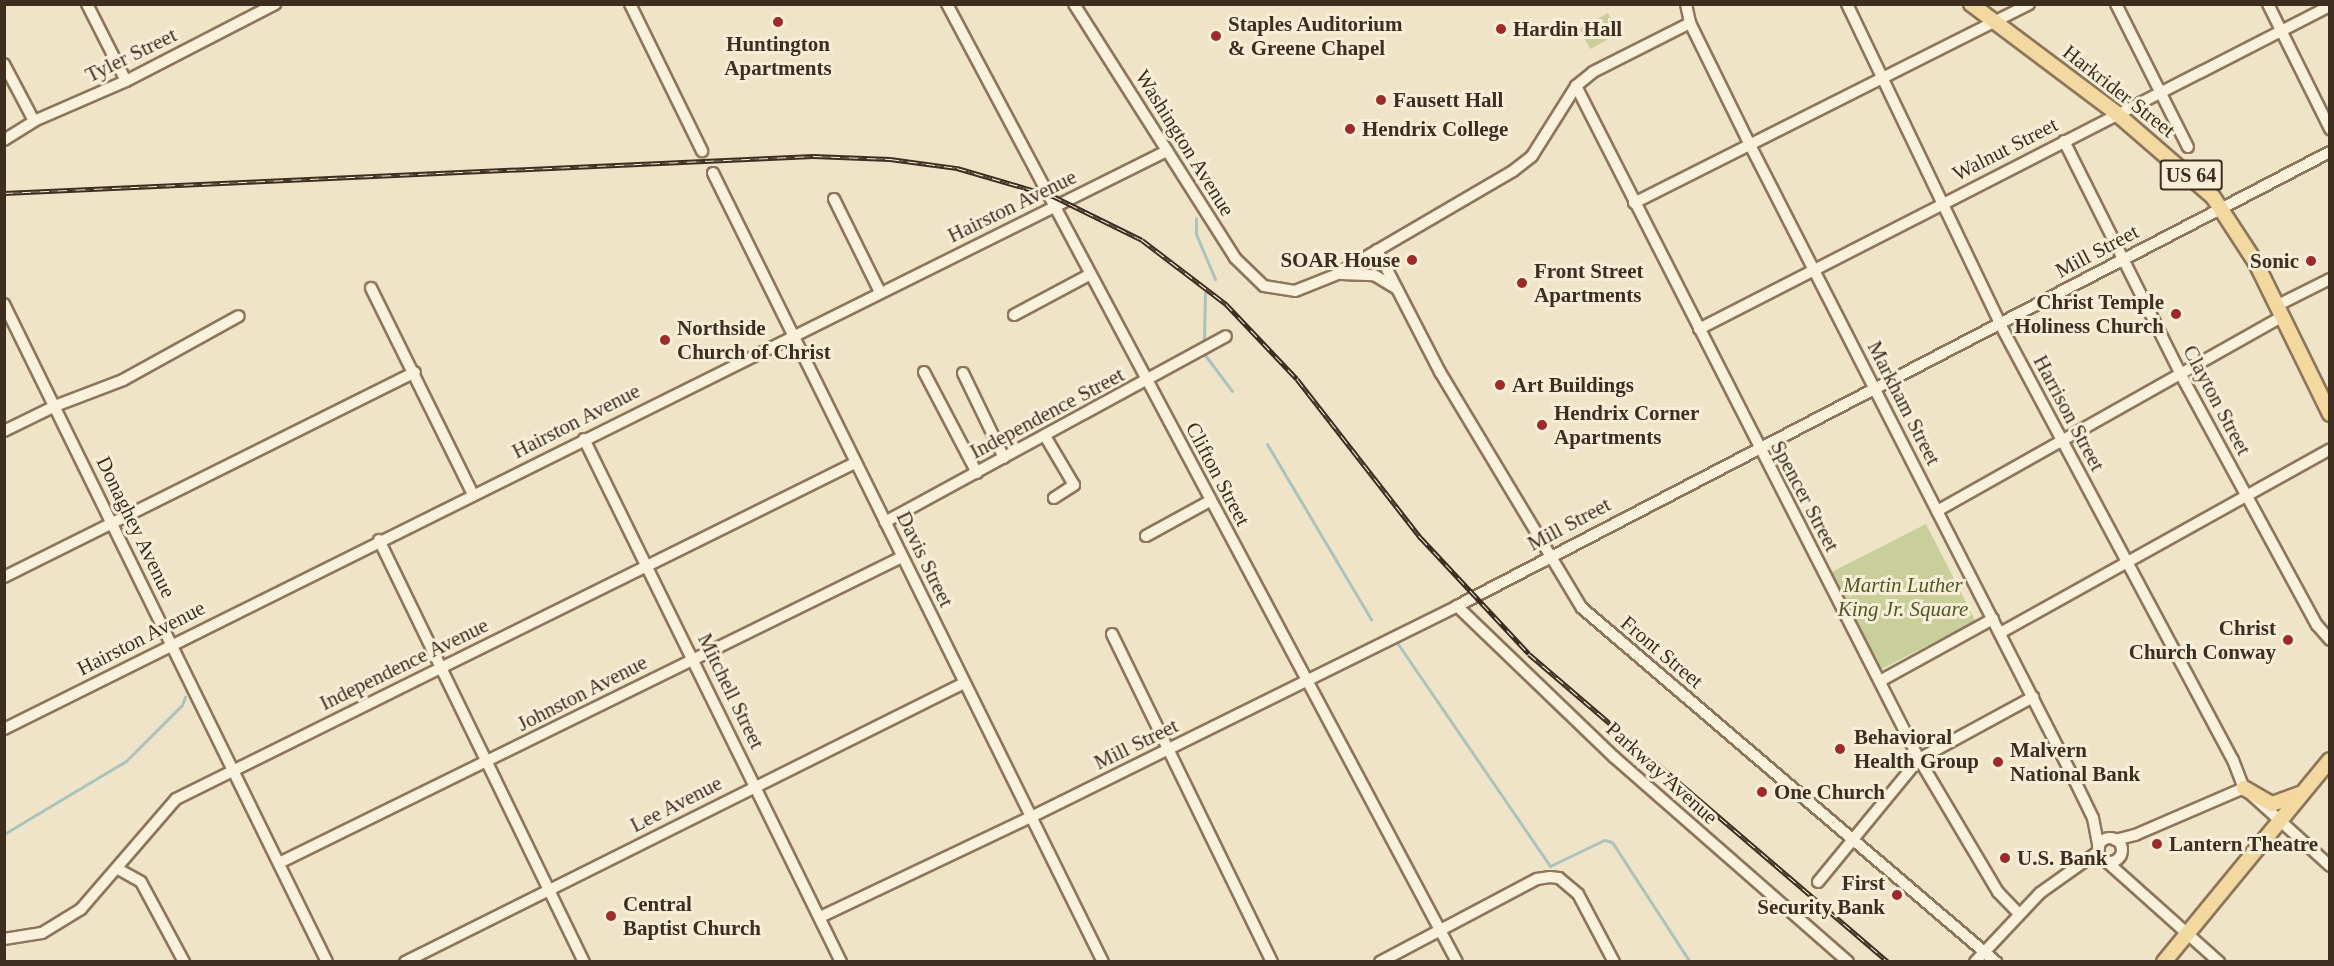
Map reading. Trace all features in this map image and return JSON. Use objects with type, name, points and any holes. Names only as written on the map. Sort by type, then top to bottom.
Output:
[{"type":"main road","name":"Harkrider Street","points":[[1971,4],[2116,113],[2198,182],[2220,208],[2256,263],[2330,414]]},
{"type":"main road","points":[[2164,962],[2280,824],[2330,760]]},
{"type":"main road","points":[[2244,788],[2272,804],[2295,798],[2308,788]]},
{"type":"street","points":[[87,4],[126,81]]},
{"type":"street","name":"Tyler Street","points":[[5,138],[34,122],[126,81],[275,4]]},
{"type":"street","points":[[630,4],[702,151]]},
{"type":"street","name":"Clifton Street","points":[[947,4],[1089,275],[1308,679],[1457,962]]},
{"type":"street","name":"Washington Avenue","points":[[1074,4],[1235,258],[1249,275],[1276,290],[1314,287],[1335,275]]},
{"type":"street","name":"Markham Street","points":[[1686,4],[1690,23],[1750,145],[2093,818],[2102,855]]},
{"type":"street","name":"Harrison Street","points":[[1846,4],[1944,203],[2000,324],[2233,760],[2244,788],[2280,824],[2330,866]]},
{"type":"street","points":[[1634,204],[1883,77],[1996,23],[2029,4]]},
{"type":"street","points":[[2116,4],[2162,90],[2188,147]]},
{"type":"street","points":[[2268,4],[2330,129]]},
{"type":"street","name":"Walnut Street","points":[[1699,329],[2116,113],[2330,6]]},
{"type":"street","points":[[1335,275],[1513,171],[1532,156],[1576,86],[1593,72],[1690,23]]},
{"type":"street","points":[[4,64],[34,122]]},
{"type":"street","name":"Spencer Street","points":[[1576,86],[1634,204],[1919,759],[1992,882],[2018,913]]},
{"type":"street","name":"Clayton Street","points":[[2064,141],[2181,375],[2318,627],[2330,640]]},
{"type":"street","name":"Hairston Avenue","points":[[4,729],[792,334],[1167,150]]},
{"type":"street","name":"Mill Street","points":[[820,917],[1031,817],[1457,606],[1548,556],[2330,152]]},
{"type":"street","name":"Davis Street","points":[[713,173],[1103,962]]},
{"type":"street","points":[[834,199],[880,292]]},
{"type":"street","name":"Front Street","points":[[1377,250],[1400,290],[1423,342],[1548,556],[1582,608],[1996,962]]},
{"type":"street","points":[[1335,275],[1368,273],[1400,290]]},
{"type":"street","points":[[1014,315],[1089,275]]},
{"type":"street","points":[[1937,511],[2181,375],[2330,279]]},
{"type":"street","points":[[371,288],[415,372],[473,494]]},
{"type":"street","name":"Donaghey Avenue","points":[[4,304],[327,962]]},
{"type":"street","points":[[4,431],[54,406],[123,380],[239,316]]},
{"type":"street","name":"Independence Street","points":[[885,522],[1226,336]]},
{"type":"street","points":[[4,577],[415,372]]},
{"type":"street","points":[[924,372],[977,473]]},
{"type":"street","points":[[963,373],[1004,458]]},
{"type":"street","points":[[1045,436],[1074,485],[1054,498]]},
{"type":"street","name":"Mitchell Street","points":[[584,439],[841,962]]},
{"type":"street","points":[[2000,633],[2330,449]]},
{"type":"street","name":"Independence Avenue","points":[[4,939],[42,933],[81,909],[176,799],[855,463]]},
{"type":"street","points":[[1146,536],[1210,501]]},
{"type":"street","points":[[379,540],[584,962]]},
{"type":"street","name":"Johnston Avenue","points":[[279,863],[487,763],[902,557]]},
{"type":"street","name":"Parkway Avenue","points":[[1457,606],[1614,757],[1848,962]]},
{"type":"street","points":[[1880,681],[1993,619]]},
{"type":"street","points":[[1112,634],[1272,962]]},
{"type":"street","name":"Lee Avenue","points":[[405,962],[964,683]]},
{"type":"street","points":[[1818,882],[1919,759],[2033,698]]},
{"type":"street","points":[[2219,962],[2119,874],[2102,855],[2102,842],[2135,835],[2244,788]]},
{"type":"street","name":"Markham Street","points":[[2093,818],[2114,839],[2121,853]]},
{"type":"street","points":[[2119,874],[2121,853],[2135,835]]},
{"type":"street","points":[[1975,962],[2018,913],[2082,862],[2102,855],[2121,853]]},
{"type":"street","points":[[118,868],[141,882],[184,962]]},
{"type":"street","points":[[1380,962],[1537,879],[1559,878],[1578,894],[1614,962]]},
{"type":"green space","points":[[1608,13],[1619,33],[1590,49],[1579,29]]},
{"type":"green space","name":"Martin Luther King Jr. Square","points":[[1926,524],[1975,621],[1880,670],[1831,573]]},
{"type":"waterway","points":[[1196,218],[1196,234],[1215,279]]},
{"type":"waterway","points":[[1204,340],[1205,293]]},
{"type":"waterway","points":[[1205,355],[1232,391]]},
{"type":"waterway","points":[[1267,444],[1371,619]]},
{"type":"waterway","points":[[1398,644],[1550,866],[1604,840],[1612,842],[1690,962]]},
{"type":"waterway","points":[[4,834],[126,761],[182,705],[185,697]]},
{"type":"railway","points":[[4,193],[813,156],[890,159],[957,168],[1053,196],[1142,240],[1226,304],[1297,379],[1421,538],[1529,654],[1888,962]]},
{"type":"place","name":"Huntington Apartments","points":[[778,22]]},
{"type":"place","name":"Hardin Hall","points":[[1501,29]]},
{"type":"place","name":"Staples Auditorium & Greene Chapel","points":[[1216,36]]},
{"type":"place","name":"Fausett Hall","points":[[1381,100]]},
{"type":"place","name":"Hendrix College","points":[[1350,129]]},
{"type":"place","name":"SOAR House","points":[[1412,260]]},
{"type":"place","name":"Sonic","points":[[2311,261]]},
{"type":"place","name":"Front Street Apartments","points":[[1522,283]]},
{"type":"place","name":"Christ Temple Holiness Church","points":[[2176,314]]},
{"type":"place","name":"Northside Church of Christ","points":[[665,340]]},
{"type":"place","name":"Art Buildings","points":[[1500,385]]},
{"type":"place","name":"Hendrix Corner Apartments","points":[[1542,425]]},
{"type":"place","name":"Christ Church Conway","points":[[2288,640]]},
{"type":"place","name":"Behavioral Health Group","points":[[1840,749]]},
{"type":"place","name":"Malvern National Bank","points":[[1998,762]]},
{"type":"place","name":"One Church","points":[[1762,792]]},
{"type":"place","name":"Lantern Theatre","points":[[2157,844]]},
{"type":"place","name":"U.S. Bank","points":[[2005,858]]},
{"type":"place","name":"First Security Bank","points":[[1897,895]]},
{"type":"place","name":"Central Baptist Church","points":[[611,916]]}]
